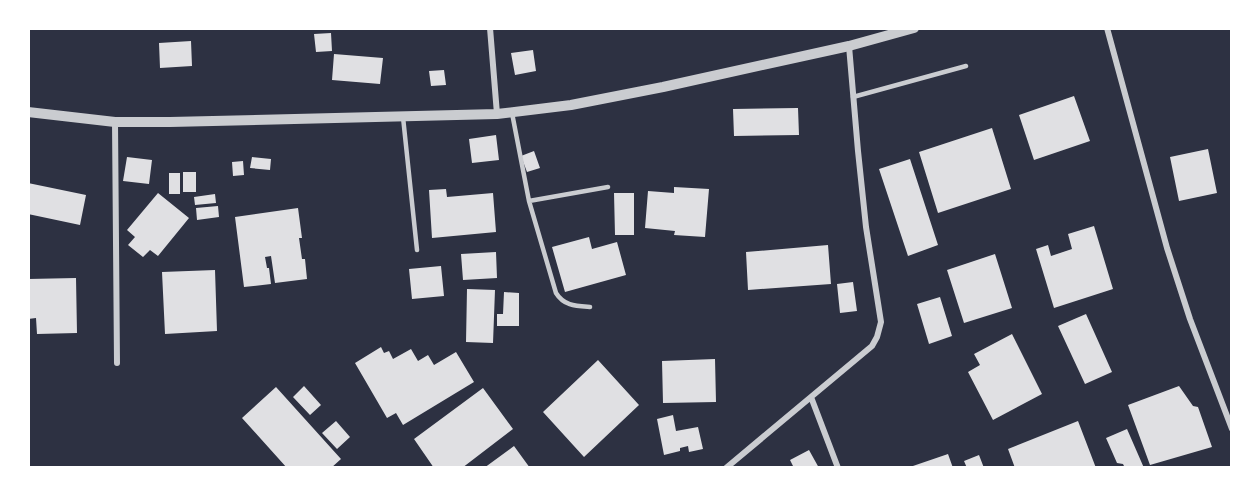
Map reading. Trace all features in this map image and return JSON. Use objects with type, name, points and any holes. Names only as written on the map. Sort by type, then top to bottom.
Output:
[{"type":"street","points":[[490,28],[497,114]]},
{"type":"street","points":[[28,112],[115,122],[497,114],[572,105],[663,87],[849,46],[914,28]]},
{"type":"street","points":[[1107,28],[1167,248],[1190,319],[1232,429]]},
{"type":"street","points":[[726,468],[872,346],[880,330],[881,322],[865,216],[849,46]]},
{"type":"street","points":[[115,122],[117,363]]},
{"type":"street","points":[[811,397],[838,468]]},
{"type":"lane","points":[[854,97],[966,66]]},
{"type":"lane","points":[[512,112],[529,201],[556,293],[565,303],[590,307]]},
{"type":"lane","points":[[403,117],[417,250]]},
{"type":"lane","points":[[529,201],[608,187]]},
{"type":"building","points":[[331,33],[332,51],[316,52],[314,34]]},
{"type":"building","points":[[191,41],[192,66],[160,68],[159,43]]},
{"type":"building","points":[[533,50],[536,71],[515,75],[511,53]]},
{"type":"building","points":[[334,54],[383,58],[380,84],[332,80]]},
{"type":"building","points":[[444,70],[446,85],[431,86],[429,71]]},
{"type":"building","points":[[1074,96],[1090,141],[1034,160],[1019,115]]},
{"type":"building","points":[[798,108],[799,135],[734,136],[733,109]]},
{"type":"building","points":[[992,128],[1011,189],[938,213],[919,152]]},
{"type":"building","points":[[496,135],[499,160],[472,163],[469,139]]},
{"type":"building","points":[[1208,149],[1217,193],[1179,201],[1170,157]]},
{"type":"building","points":[[534,151],[540,168],[527,172],[521,156]]},
{"type":"building","points":[[127,157],[152,160],[149,184],[123,181]]},
{"type":"building","points":[[252,157],[271,159],[270,170],[250,168]]},
{"type":"building","points":[[910,159],[938,245],[908,256],[879,169]]},
{"type":"building","points":[[243,161],[244,175],[233,176],[232,162]]},
{"type":"building","points":[[183,172],[196,172],[196,192],[183,192]]},
{"type":"building","points":[[169,173],[180,173],[180,194],[169,194]]},
{"type":"building","points":[[28,183],[86,195],[80,225],[28,214]]},
{"type":"building","points":[[674,187],[709,189],[705,237],[674,235],[675,231],[645,228],[648,191],[674,193]]},
{"type":"building","points":[[446,189],[447,197],[493,193],[496,232],[432,238],[429,190]]},
{"type":"building","points":[[158,193],[189,218],[158,256],[150,250],[143,257],[128,245],[135,237],[127,230]]},
{"type":"building","points":[[614,193],[634,193],[634,235],[615,235]]},
{"type":"building","points":[[215,194],[216,203],[195,205],[194,197]]},
{"type":"building","points":[[218,206],[219,217],[197,220],[196,208]]},
{"type":"building","points":[[298,208],[302,238],[299,238],[302,259],[305,259],[307,279],[275,283],[271,256],[265,257],[271,284],[244,287],[235,217]]},
{"type":"building","points":[[1094,226],[1113,289],[1054,308],[1036,249],[1048,245],[1051,256],[1072,249],[1068,234]]},
{"type":"building","points":[[589,237],[592,249],[617,242],[626,275],[565,292],[552,247]]},
{"type":"building","points":[[828,245],[831,284],[748,290],[746,252]]},
{"type":"building","points":[[496,252],[497,278],[463,280],[461,254]]},
{"type":"building","points":[[995,254],[1012,308],[964,323],[947,270]]},
{"type":"building","points":[[441,266],[444,296],[412,299],[409,269]]},
{"type":"building","points":[[215,270],[217,331],[165,334],[162,272]]},
{"type":"building","points":[[76,278],[77,333],[37,334],[36,318],[28,319],[28,279]]},
{"type":"building","points":[[853,282],[857,311],[840,313],[837,284]]},
{"type":"building","points":[[467,289],[495,290],[493,343],[466,342]]},
{"type":"building","points":[[504,292],[519,293],[519,326],[497,326],[497,314],[503,314]]},
{"type":"building","points":[[940,297],[952,336],[929,344],[917,304]]},
{"type":"building","points":[[1086,314],[1112,372],[1085,384],[1058,326]]},
{"type":"building","points":[[1012,334],[1042,394],[993,420],[968,372],[980,365],[974,354]]},
{"type":"building","points":[[381,347],[384,353],[389,351],[393,359],[411,349],[418,361],[428,355],[434,365],[456,352],[474,382],[403,425],[396,413],[387,418],[355,363]]},
{"type":"building","points":[[715,359],[716,402],[663,403],[662,361]]},
{"type":"building","points":[[598,360],[639,405],[584,457],[543,412]]},
{"type":"building","points":[[304,386],[321,405],[310,415],[293,397]]},
{"type":"building","points":[[1179,386],[1193,406],[1198,407],[1212,447],[1150,465],[1128,405]]},
{"type":"building","points":[[276,387],[341,459],[331,468],[287,468],[242,418]]},
{"type":"building","points":[[483,388],[513,429],[462,468],[434,468],[414,439]]},
{"type":"building","points":[[673,415],[676,431],[698,427],[703,449],[689,452],[688,446],[680,448],[680,451],[664,455],[657,419]]},
{"type":"building","points":[[336,421],[350,437],[337,449],[322,433]]},
{"type":"building","points":[[1078,421],[1096,468],[1015,468],[1008,449]]},
{"type":"building","points":[[1127,429],[1144,468],[1125,468],[1123,464],[1117,463],[1106,438]]},
{"type":"building","points":[[514,446],[530,468],[484,468]]},
{"type":"building","points":[[809,450],[819,468],[794,468],[790,460]]},
{"type":"building","points":[[948,454],[953,468],[910,468],[910,467]]},
{"type":"building","points":[[979,455],[984,468],[967,468],[964,461]]}]
